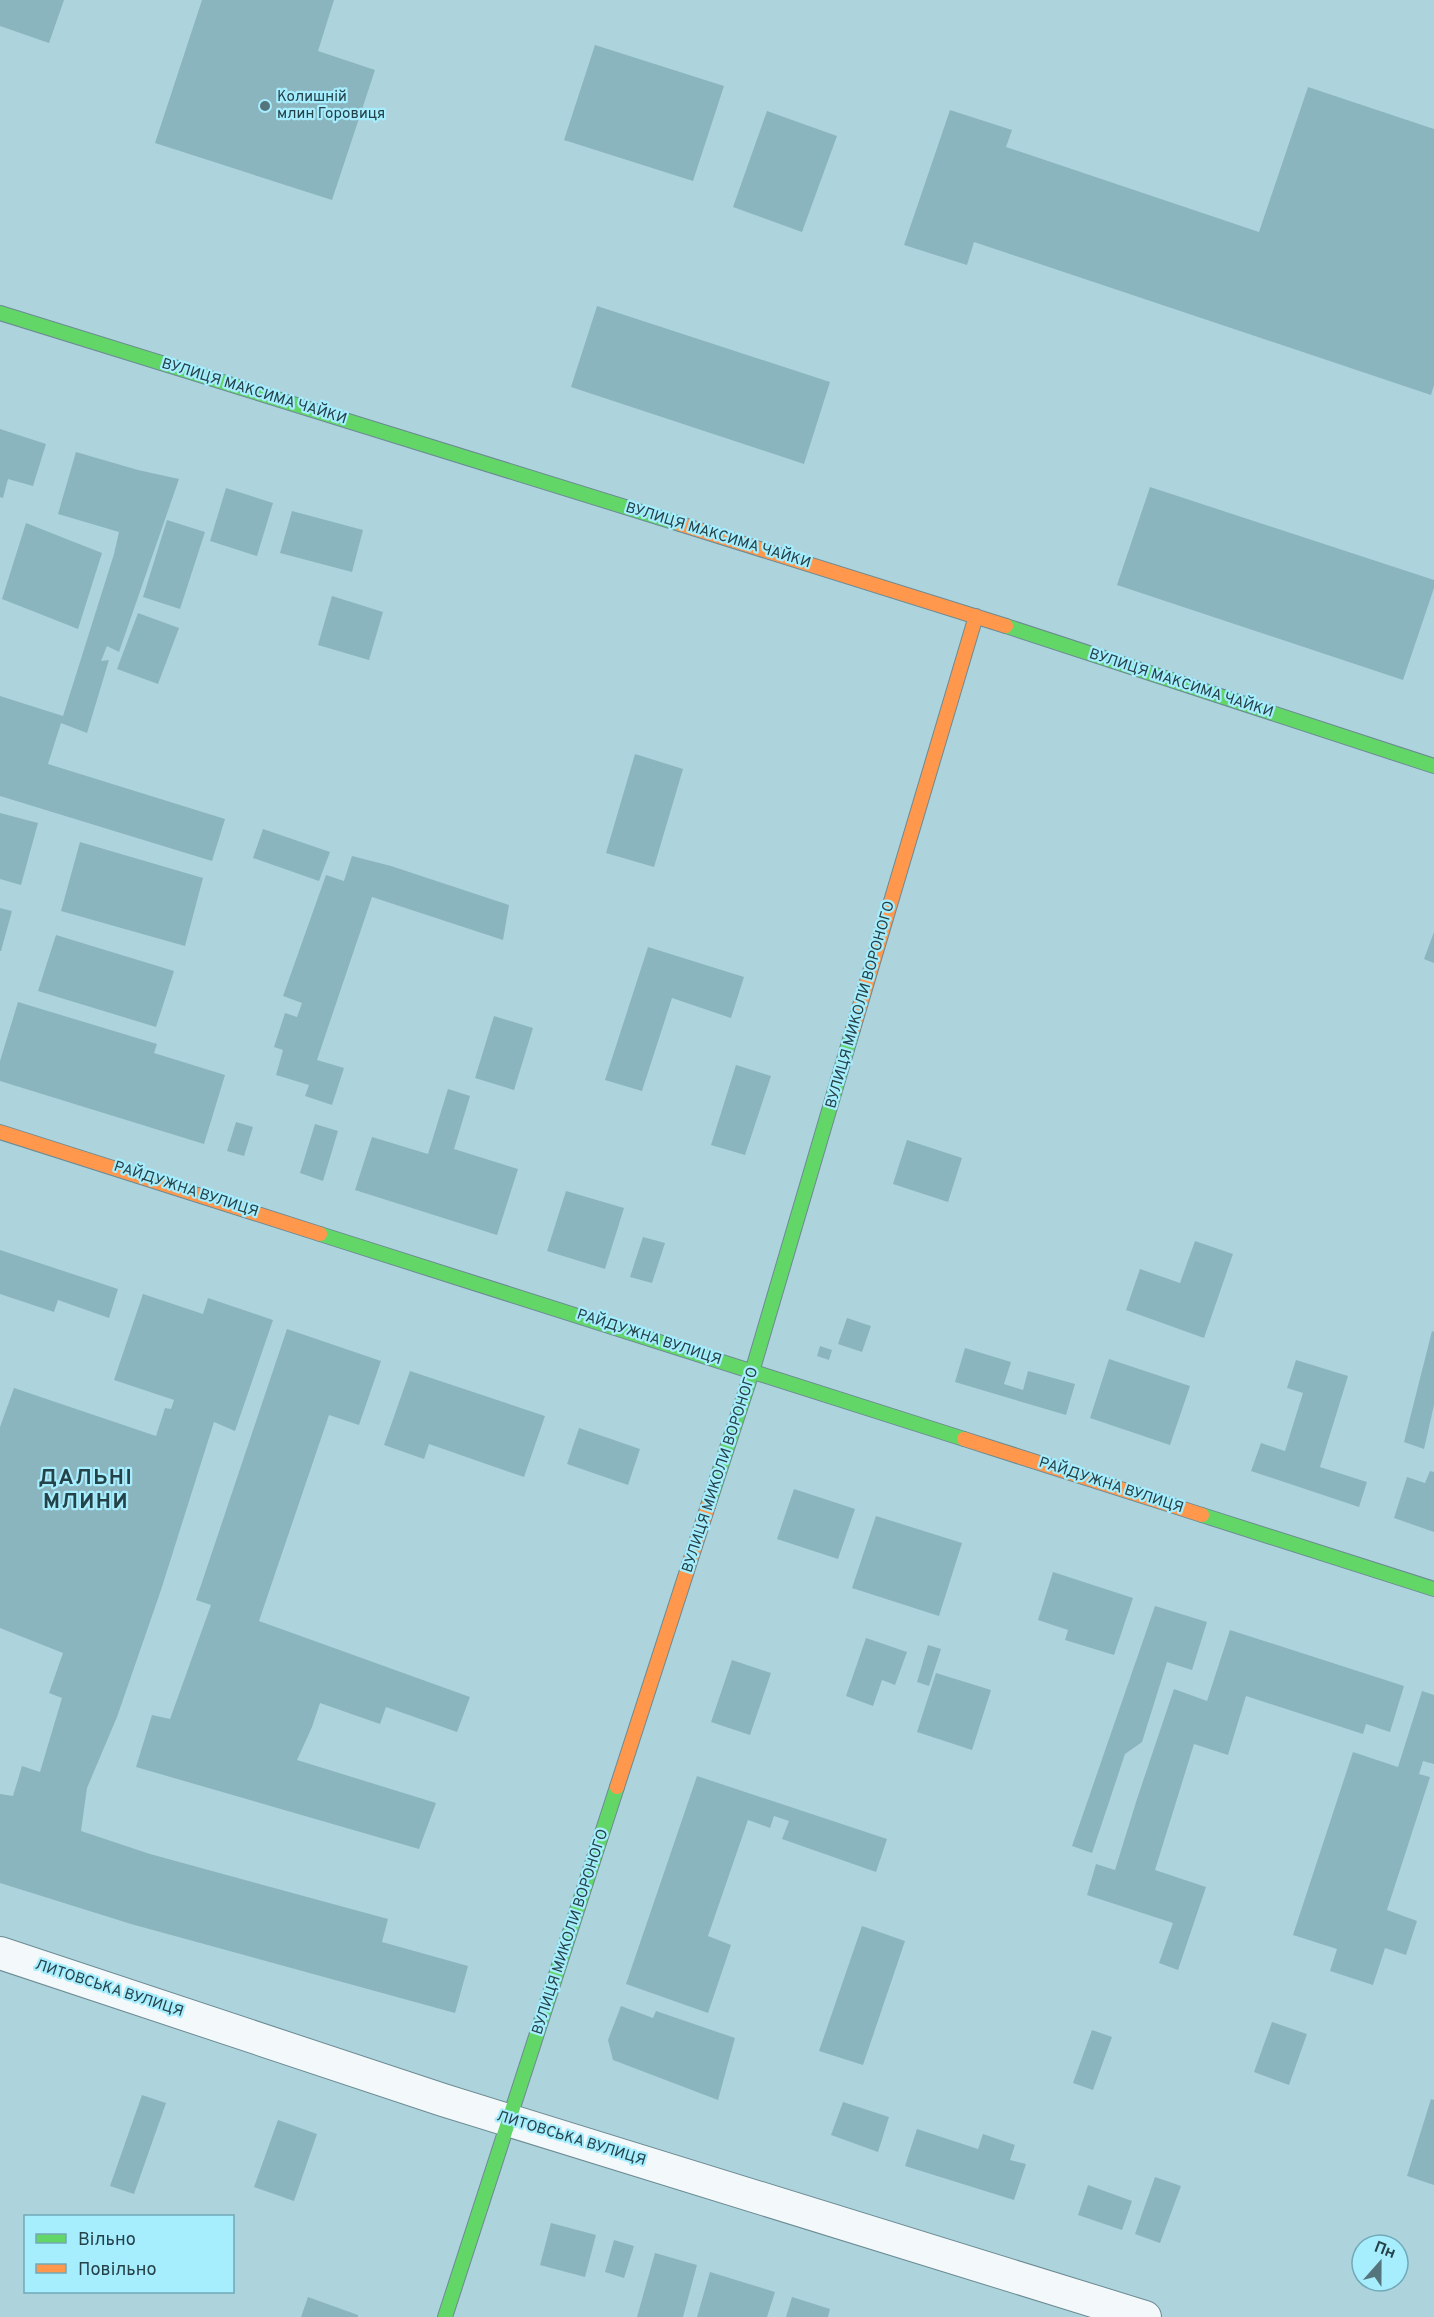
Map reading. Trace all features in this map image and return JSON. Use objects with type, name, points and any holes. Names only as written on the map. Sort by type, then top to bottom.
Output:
[{"type":"street","name":"ВУЛИЦЯ МАКСИМА ЧАЙКИ","points":[[0,313],[976,616],[1434,766]]},
{"type":"street","name":"ВУЛИЦЯ МИКОЛИ ВОРОНОГО","points":[[445,2317],[753,1372],[976,616]]},
{"type":"street","name":"РАЙДУЖНА ВУЛИЦЯ","points":[[0,1132],[1434,1589]]},
{"type":"street","name":"ЛИТОВСЬКА ВУЛИЦЯ","points":[[0,1953],[510,2120],[1145,2317]]},
{"type":"building","points":[[0,0],[64,0],[49,43],[0,26]]},
{"type":"building","name":"Колишній млин Горовиця","points":[[202,0],[334,0],[318,51],[375,70],[332,200],[155,143]]},
{"type":"building","points":[[595,45],[724,86],[693,181],[564,140]]},
{"type":"building","points":[[1308,87],[1434,129],[1434,385],[1431,395],[974,242],[967,265],[904,245],[950,110],[1012,130],[1006,147],[1259,232]]},
{"type":"building","points":[[767,111],[837,136],[802,232],[733,207]]},
{"type":"building","points":[[597,306],[830,382],[804,464],[571,387]]},
{"type":"building","points":[[0,429],[46,444],[33,486],[8,479],[3,498],[0,497]]},
{"type":"building","points":[[76,452],[179,479],[119,652],[107,646],[101,661],[109,660],[87,733],[61,723],[48,764],[225,819],[212,861],[0,796],[0,696],[63,716],[119,532],[58,514]]},
{"type":"building","points":[[1150,487],[1434,580],[1434,588],[1403,680],[1117,585]]},
{"type":"building","points":[[226,488],[273,503],[257,556],[210,541]]},
{"type":"building","points":[[292,511],[363,530],[352,572],[280,553]]},
{"type":"building","points":[[167,520],[205,532],[180,609],[143,597]]},
{"type":"building","points":[[26,523],[102,553],[78,629],[2,599]]},
{"type":"building","points":[[332,596],[383,612],[369,660],[318,645]]},
{"type":"building","points":[[138,613],[179,628],[158,684],[117,669]]},
{"type":"building","points":[[635,754],[683,769],[654,867],[606,853]]},
{"type":"building","points":[[0,813],[38,823],[21,885],[0,879]]},
{"type":"building","points":[[263,829],[330,852],[319,881],[253,858]]},
{"type":"building","points":[[80,842],[203,878],[185,946],[61,911]]},
{"type":"building","points":[[352,856],[391,866],[509,905],[503,940],[372,897],[317,1060],[344,1068],[332,1105],[305,1096],[309,1085],[276,1075],[283,1050],[274,1047],[285,1013],[297,1017],[302,1003],[283,996],[326,875],[344,881]]},
{"type":"building","points":[[0,908],[12,911],[1,951],[0,951]]},
{"type":"building","points":[[1434,932],[1434,963],[1424,959]]},
{"type":"building","points":[[56,935],[174,971],[156,1027],[38,991]]},
{"type":"building","points":[[648,947],[744,977],[731,1018],[672,998],[642,1091],[605,1080]]},
{"type":"building","points":[[18,1002],[157,1044],[154,1053],[225,1075],[204,1144],[0,1081],[0,1061]]},
{"type":"building","points":[[494,1016],[533,1028],[514,1090],[475,1078]]},
{"type":"building","points":[[736,1065],[771,1076],[745,1155],[711,1145]]},
{"type":"building","points":[[448,1089],[470,1096],[454,1149],[518,1169],[497,1235],[355,1190],[372,1137],[428,1154]]},
{"type":"building","points":[[236,1122],[253,1127],[244,1156],[227,1151]]},
{"type":"building","points":[[315,1124],[338,1131],[323,1181],[300,1173]]},
{"type":"building","points":[[907,1140],[962,1158],[948,1202],[893,1184]]},
{"type":"building","points":[[566,1191],[624,1208],[605,1269],[547,1251]]},
{"type":"building","points":[[643,1237],[665,1243],[652,1283],[630,1277]]},
{"type":"building","points":[[1195,1241],[1233,1254],[1204,1338],[1126,1310],[1140,1269],[1180,1283]]},
{"type":"building","points":[[0,1250],[118,1289],[109,1318],[58,1300],[54,1312],[0,1294]]},
{"type":"building","points":[[143,1294],[203,1314],[208,1298],[273,1320],[235,1431],[214,1422],[161,1590],[117,1717],[87,1788],[81,1831],[150,1854],[388,1919],[382,1942],[468,1966],[455,2013],[131,1924],[0,1883],[0,1794],[13,1796],[22,1766],[40,1772],[62,1698],[49,1693],[63,1653],[0,1628],[0,1427],[14,1388],[156,1436],[165,1408],[171,1409],[174,1400],[114,1380]]},
{"type":"building","points":[[847,1318],[871,1326],[862,1352],[838,1344]]},
{"type":"building","points":[[287,1329],[381,1361],[359,1425],[329,1415],[259,1621],[470,1697],[457,1732],[386,1707],[380,1724],[320,1703],[297,1760],[436,1803],[419,1849],[136,1767],[152,1715],[170,1719],[211,1605],[196,1600]]},
{"type":"building","points":[[1432,1331],[1434,1332],[1434,1405],[1424,1449],[1404,1442]]},
{"type":"building","points":[[820,1346],[832,1350],[829,1360],[817,1356]]},
{"type":"building","points":[[965,1348],[1011,1362],[1004,1384],[1023,1390],[1028,1371],[1075,1384],[1066,1415],[955,1382]]},
{"type":"building","points":[[1109,1359],[1190,1386],[1170,1445],[1090,1418]]},
{"type":"building","points":[[1296,1360],[1348,1376],[1320,1467],[1367,1482],[1359,1507],[1251,1471],[1261,1443],[1285,1451],[1303,1393],[1287,1388]]},
{"type":"building","points":[[410,1371],[545,1416],[524,1477],[429,1444],[424,1459],[384,1445]]},
{"type":"building","points":[[579,1428],[640,1449],[628,1485],[567,1464]]},
{"type":"building","points":[[1430,1471],[1434,1472],[1434,1532],[1394,1518],[1407,1477],[1425,1483]]},
{"type":"building","points":[[794,1489],[855,1509],[838,1559],[777,1539]]},
{"type":"building","points":[[876,1516],[962,1543],[939,1616],[852,1588]]},
{"type":"building","points":[[1053,1572],[1133,1598],[1114,1655],[1065,1640],[1068,1630],[1038,1620]]},
{"type":"building","points":[[1155,1606],[1207,1622],[1192,1670],[1167,1662],[1142,1742],[1125,1754],[1092,1853],[1072,1846]]},
{"type":"building","points":[[1230,1630],[1404,1686],[1390,1732],[1366,1724],[1363,1734],[1246,1696],[1228,1755],[1194,1744],[1155,1870],[1206,1887],[1178,1970],[1159,1963],[1173,1923],[1087,1895],[1096,1864],[1115,1870],[1174,1689],[1207,1701]]},
{"type":"building","points":[[866,1638],[907,1652],[895,1685],[882,1680],[873,1706],[846,1696]]},
{"type":"building","points":[[928,1645],[941,1649],[929,1686],[917,1682]]},
{"type":"building","points":[[732,1660],[771,1673],[750,1735],[711,1722]]},
{"type":"building","points":[[936,1673],[991,1690],[972,1750],[917,1732]]},
{"type":"building","points":[[1422,1691],[1434,1695],[1434,1764],[1423,1761],[1419,1774],[1430,1777],[1387,1910],[1417,1921],[1406,1955],[1385,1948],[1373,1985],[1330,1971],[1337,1949],[1293,1935],[1353,1752],[1398,1767]]},
{"type":"building","points":[[697,1776],[887,1839],[876,1872],[782,1839],[789,1821],[774,1816],[770,1828],[748,1820],[708,1936],[731,1945],[708,2013],[626,1984]]},
{"type":"building","points":[[862,1926],[905,1941],[863,2065],[819,2051]]},
{"type":"building","points":[[621,2006],[653,2018],[656,2011],[735,2038],[718,2100],[613,2060],[608,2040]]},
{"type":"building","points":[[1272,2022],[1307,2034],[1289,2085],[1254,2072]]},
{"type":"building","points":[[1092,2030],[1112,2037],[1093,2090],[1073,2083]]},
{"type":"building","points":[[142,2095],[166,2103],[134,2194],[110,2186]]},
{"type":"building","points":[[1431,2099],[1434,2100],[1434,2185],[1407,2176]]},
{"type":"building","points":[[843,2102],[889,2117],[878,2152],[831,2135]]},
{"type":"building","points":[[278,2120],[317,2134],[294,2201],[254,2187]]},
{"type":"building","points":[[917,2129],[978,2149],[983,2134],[1015,2145],[1010,2160],[1026,2164],[1014,2200],[905,2166]]},
{"type":"building","points":[[1155,2177],[1181,2186],[1160,2243],[1135,2234]]},
{"type":"building","points":[[1088,2185],[1132,2201],[1122,2230],[1078,2215]]},
{"type":"building","points":[[551,2223],[596,2235],[585,2277],[540,2265]]},
{"type":"building","points":[[614,2240],[634,2246],[624,2278],[605,2272]]},
{"type":"building","points":[[655,2253],[697,2265],[683,2317],[637,2317]]},
{"type":"building","points":[[710,2272],[775,2292],[767,2317],[697,2317]]},
{"type":"building","points":[[308,2297],[358,2315],[358,2317],[301,2317]]},
{"type":"building","points":[[792,2297],[830,2309],[828,2317],[786,2317]]},
{"type":"traffic: fast","points":[[0,313],[680,524]]},
{"type":"traffic: fast","points":[[1006,626],[1434,766]]},
{"type":"traffic: fast","points":[[708,1506],[752,1372],[853,1029]]},
{"type":"traffic: fast","points":[[320,1234],[964,1439]]},
{"type":"traffic: fast","points":[[1202,1515],[1434,1589]]},
{"type":"traffic: fast","points":[[445,2317],[617,1787]]},
{"type":"traffic: slow","points":[[680,524],[1006,626]]},
{"type":"traffic: slow","points":[[853,1029],[976,616]]},
{"type":"traffic: slow","points":[[0,1132],[320,1234]]},
{"type":"traffic: slow","points":[[964,1439],[1202,1515]]},
{"type":"traffic: slow","points":[[617,1787],[708,1506]]},
{"type":"place","name":"Колишній млин Горовиця","points":[[265,106]]},
{"type":"district","name":"ДАЛЬНІ МЛИНИ","points":[[86,1490]]}]
